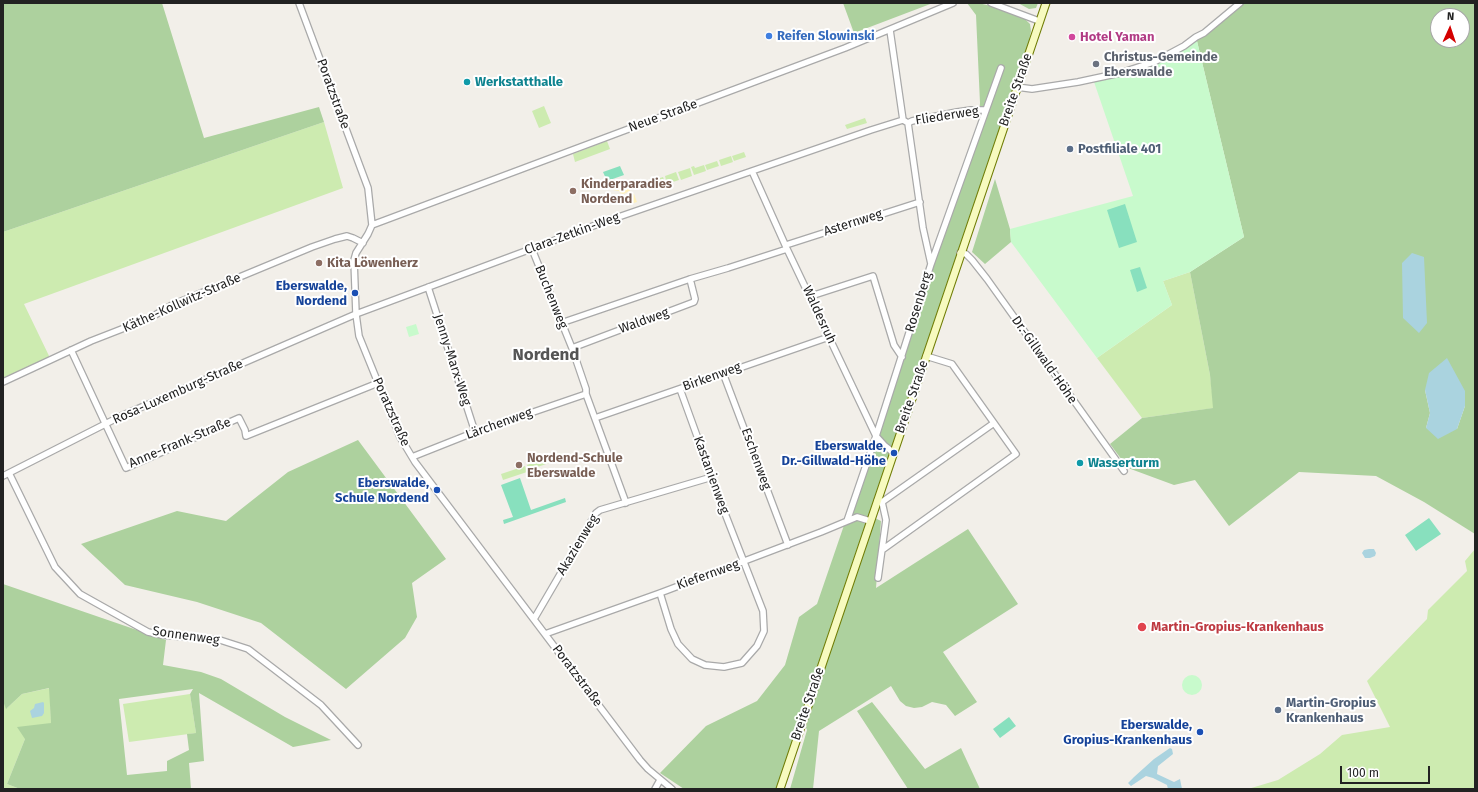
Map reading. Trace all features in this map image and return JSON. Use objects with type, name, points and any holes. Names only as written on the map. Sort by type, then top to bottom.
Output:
[{"type":"main road","name":"Breite Straße","points":[[780,789],[870,522],[880,501],[894,453],[960,253],[1045,4]]},
{"type":"street","name":"Poratzstraße","points":[[299,3],[366,181],[372,225],[356,253],[354,260],[356,314],[360,336],[400,437],[412,457],[640,760],[660,780],[672,789]]},
{"type":"street","name":"Neue Straße","points":[[372,225],[774,75],[890,30],[953,3]]},
{"type":"street","points":[[991,3],[1040,21]]},
{"type":"street","points":[[1017,87],[1032,89],[1078,82],[1120,73],[1154,62],[1184,46],[1204,33],[1240,3]]},
{"type":"street","name":"Rosenberg","points":[[847,521],[902,357],[931,264],[890,30]]},
{"type":"street","points":[[931,264],[1001,68]]},
{"type":"street","name":"Fliederweg","points":[[906,122],[971,110],[986,110]]},
{"type":"street","name":"Clara-Zetkin-Weg","points":[[356,314],[608,221],[871,130],[906,122]]},
{"type":"street","name":"Waldesruh","points":[[752,171],[876,436],[894,453]]},
{"type":"street","name":"Asternweg","points":[[787,247],[920,202]]},
{"type":"street","name":"Käthe-Kollwitz-Straße","points":[[3,382],[71,350],[150,318],[181,302],[317,245],[347,236],[362,243]]},
{"type":"street","name":"Waldweg","points":[[560,323],[787,247]]},
{"type":"street","name":"Buchenweg","points":[[532,249],[560,323],[572,348],[586,389],[586,394],[626,503]]},
{"type":"street","name":"Dr.-Gillwald-Höhe","points":[[960,253],[966,254],[984,274],[1124,471]]},
{"type":"street","points":[[811,296],[873,276],[894,345],[902,357]]},
{"type":"street","name":"Waldweg","points":[[572,348],[694,302],[695,299],[690,279]]},
{"type":"street","name":"Jenny-Marx-Weg","points":[[428,287],[475,432]]},
{"type":"street","name":"Rosa-Luxemburg-Straße","points":[[3,476],[105,425],[356,314]]},
{"type":"street","name":"Birkenweg","points":[[595,418],[829,337]]},
{"type":"street","points":[[71,350],[105,425]]},
{"type":"street","points":[[882,550],[1016,454],[952,364],[926,356]]},
{"type":"street","name":"Eschenweg","points":[[723,373],[788,545]]},
{"type":"street","name":"Anne-Frank-Straße","points":[[105,425],[126,468],[239,418],[245,430],[246,436],[378,383]]},
{"type":"street","name":"Kastanienweg","points":[[680,389],[744,561]]},
{"type":"street","name":"Lärchenweg","points":[[412,457],[475,432],[586,394]]},
{"type":"street","points":[[878,578],[886,520],[880,501],[994,423]]},
{"type":"street","name":"Sonnenweg","points":[[10,473],[55,567],[80,594],[148,632],[162,635],[220,640],[248,649],[321,705],[358,745]]},
{"type":"street","name":"Akazienweg","points":[[534,619],[596,513],[600,510],[712,477]]},
{"type":"street","name":"Kiefernweg","points":[[545,634],[788,545],[857,517],[870,522]]},
{"type":"street","points":[[660,593],[671,629],[678,644],[692,659],[705,665],[724,667],[742,663],[756,646],[764,631],[763,611],[744,561]]},
{"type":"street","points":[[655,789],[660,780]]},
{"type":"green space","points":[[3,3],[162,3],[204,138],[319,107],[324,122],[3,232]]},
{"type":"green space","points":[[843,3],[933,3],[854,33]]},
{"type":"green space","points":[[967,3],[978,3],[1000,8],[1024,18],[1030,24],[1031,31],[1029,41],[777,789],[684,789],[660,773],[706,726],[757,701],[785,665],[799,617],[817,604],[877,429],[932,256],[978,124],[980,103],[976,15]]},
{"type":"green space","points":[[1018,3],[1038,3],[1036,8],[1029,9]]},
{"type":"green space","points":[[1240,3],[1475,3],[1475,534],[1424,502],[1376,476],[1299,472],[1229,526],[1195,480],[1174,485],[1128,468],[1110,444],[1142,418],[1213,408],[1210,375],[1190,272],[1244,237],[1196,37]],"holes":[[[1425,390],[1465,391],[1465,406],[1457,429],[1426,428],[1430,413]]]},
{"type":"green space","points":[[1196,37],[1244,237],[1190,272],[1163,281],[1172,305],[1097,358],[1011,242],[1010,229],[1133,196],[1093,79],[1154,62]]},
{"type":"green space","points":[[544,106],[551,123],[539,128],[532,111]]},
{"type":"green space","points":[[865,118],[867,123],[847,129],[845,125]]},
{"type":"green space","points":[[324,122],[343,188],[24,304],[51,360],[3,382],[3,232]]},
{"type":"green space","points":[[607,141],[610,149],[575,162],[573,154]]},
{"type":"green space","points":[[744,152],[746,157],[734,161],[732,156]]},
{"type":"green space","points":[[731,156],[733,162],[721,166],[719,160]]},
{"type":"green space","points":[[717,161],[719,166],[707,170],[705,165]]},
{"type":"green space","points":[[704,165],[706,171],[694,175],[691,167],[694,166],[695,168]]},
{"type":"green space","points":[[620,166],[624,175],[607,181],[603,172]]},
{"type":"green space","points":[[690,168],[692,176],[681,180],[678,172]]},
{"type":"green space","points":[[676,172],[679,180],[667,184],[665,176]]},
{"type":"green space","points":[[663,177],[666,185],[654,189],[651,181]]},
{"type":"green space","points":[[995,179],[1010,229],[1011,242],[985,264],[972,252]]},
{"type":"green space","points":[[1125,204],[1137,242],[1119,248],[1107,210]]},
{"type":"green space","points":[[1140,267],[1147,288],[1137,292],[1130,270]]},
{"type":"green space","points":[[1190,272],[1210,375],[1214,408],[1142,418],[1097,358],[1172,305],[1163,281]]},
{"type":"green space","points":[[416,324],[419,334],[409,337],[406,327]]},
{"type":"green space","points":[[358,440],[446,559],[412,583],[417,617],[405,638],[346,689],[261,623],[197,602],[125,585],[81,544],[177,511],[226,521],[288,472]]},
{"type":"green space","points":[[561,453],[563,458],[529,470],[527,465]]},
{"type":"green space","points":[[525,466],[527,472],[503,480],[501,474]]},
{"type":"green space","points":[[520,478],[531,510],[565,498],[566,502],[504,524],[503,520],[513,517],[501,485]]},
{"type":"green space","points":[[875,518],[881,521],[876,588],[968,529],[1018,604],[943,652],[977,702],[955,716],[946,705],[932,702],[922,707],[914,708],[906,706],[900,701],[891,686],[819,731],[813,789],[790,789],[807,730],[805,725]]},
{"type":"green space","points":[[1429,518],[1441,534],[1416,551],[1405,535]]},
{"type":"green space","points":[[1475,549],[1475,789],[1248,789],[1278,780],[1320,754],[1342,735],[1390,727],[1367,681],[1427,619],[1428,610],[1467,571],[1465,561]]},
{"type":"green space","points":[[3,584],[166,640],[163,665],[201,672],[221,679],[285,717],[331,740],[293,747],[199,693],[204,761],[189,763],[191,789],[20,789],[7,784],[25,739],[17,727],[51,723],[49,688],[22,694],[6,709],[3,701]],"holes":[[[193,689],[190,694],[196,733],[187,734],[189,750],[167,761],[167,771],[127,775],[119,699]]]},
{"type":"green space","points":[[1192,675],[1199,678],[1202,685],[1199,692],[1192,695],[1185,692],[1182,685],[1185,678]]},
{"type":"green space","points":[[50,688],[51,723],[25,739],[7,784],[20,789],[3,789],[3,701],[7,708],[22,694]]},
{"type":"green space","points":[[190,694],[196,733],[129,742],[123,704]]},
{"type":"green space","points":[[872,702],[925,769],[961,748],[980,789],[908,789],[857,711]]},
{"type":"green space","points":[[1009,717],[1016,726],[1000,738],[993,729]]},
{"type":"sand","points":[[623,187],[629,187],[630,191],[623,194],[619,191],[613,190],[613,188],[621,190]]},
{"type":"sand","points":[[630,193],[634,194],[637,202],[627,205],[626,199],[629,197],[628,194],[630,195]]},
{"type":"water","points":[[1412,253],[1424,257],[1427,323],[1419,333],[1403,318],[1402,263]]},
{"type":"water","points":[[1447,358],[1465,391],[1465,406],[1457,429],[1438,439],[1426,428],[1430,413],[1425,390],[1429,373]]},
{"type":"water","points":[[1374,549],[1376,553],[1375,556],[1365,558],[1362,553],[1364,550]]},
{"type":"water","points":[[43,702],[44,713],[42,716],[32,718],[30,711],[34,708],[35,704]]},
{"type":"water","points":[[1170,748],[1172,749],[1173,754],[1158,766],[1157,774],[1174,782],[1180,779],[1182,789],[1168,789],[1167,785],[1146,776],[1131,786],[1128,783],[1154,759]]},
{"type":"place","name":"Reifen Slowinski","points":[[769,36]]},
{"type":"place","name":"Hotel Yaman","points":[[1072,37]]},
{"type":"place","name":"Christus-Gemeinde Eberswalde","points":[[1096,64]]},
{"type":"place","name":"Werkstatthalle","points":[[467,82]]},
{"type":"place","name":"Postfiliale 401","points":[[1070,149]]},
{"type":"place","name":"Kinderparadies Nordend","points":[[573,191]]},
{"type":"place","name":"Kita Löwenherz","points":[[319,263]]},
{"type":"place","name":"Eberswalde, Nordend","points":[[355,293]]},
{"type":"place","name":"Eberswalde, Dr.-Gillwald-Höhe","points":[[894,453]]},
{"type":"place","name":"Wasserturm","points":[[1080,463]]},
{"type":"place","name":"Nordend-Schule Eberswalde","points":[[519,465]]},
{"type":"place","name":"Eberswalde, Schule Nordend","points":[[437,490]]},
{"type":"place","name":"Martin-Gropius-Krankenhaus","points":[[1142,627]]},
{"type":"place","name":"Martin-Gropius Krankenhaus","points":[[1278,710]]},
{"type":"place","name":"Eberswalde, Gropius-Krankenhaus","points":[[1200,732]]},
{"type":"district","name":"Nordend","points":[[546,355]]}]
